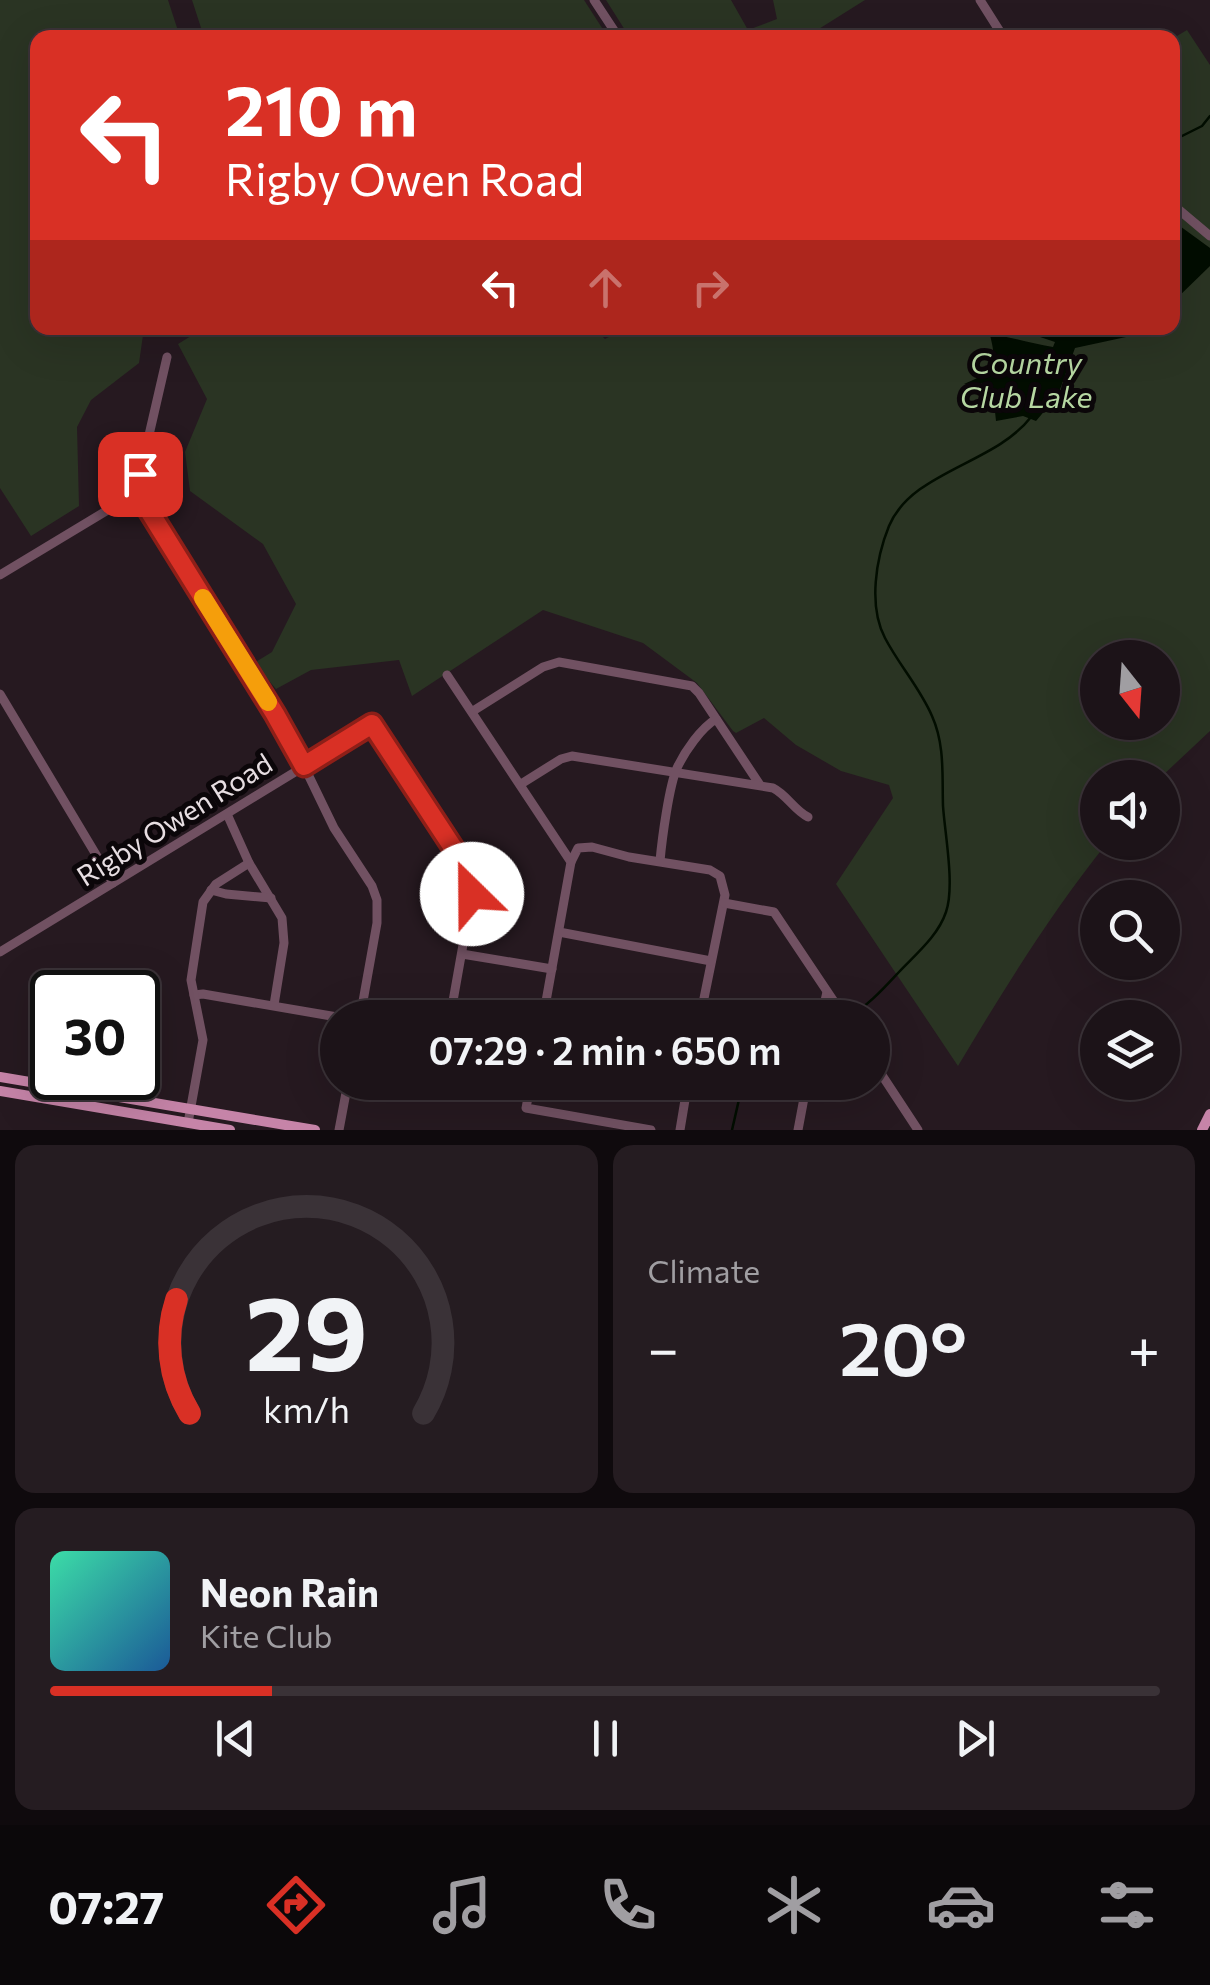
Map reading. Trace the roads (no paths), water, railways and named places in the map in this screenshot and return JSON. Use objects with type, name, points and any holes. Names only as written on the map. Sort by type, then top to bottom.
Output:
[{"type":"main road","points":[[0,1077],[30,1082]]},
{"type":"main road","points":[[0,1089],[30,1092]]},
{"type":"main road","points":[[0,1089],[230,1130]]},
{"type":"main road","points":[[134,1100],[315,1130]]},
{"type":"main road","points":[[1202,1130],[1210,1114]]},
{"type":"street","points":[[594,0],[613,30]]},
{"type":"street","points":[[980,0],[999,30]]},
{"type":"street","points":[[1180,211],[1210,236]]},
{"type":"street","points":[[167,357],[140,474],[143,501],[275,714],[334,828],[372,886],[377,900],[377,923],[363,1000]]},
{"type":"street","points":[[0,575],[126,498],[143,501]]},
{"type":"street","points":[[473,711],[558,662],[692,686],[760,786]]},
{"type":"street","points":[[447,675],[571,862]]},
{"type":"street","points":[[0,694],[112,883]]},
{"type":"street","points":[[660,861],[675,772],[699,736],[716,719]]},
{"type":"street","name":"Rigby Owen Road","points":[[0,952],[372,724],[468,872],[472,894],[462,954]]},
{"type":"street","points":[[520,784],[561,758],[572,756],[760,786],[781,792],[808,817]]},
{"type":"street","points":[[227,814],[249,863],[282,918],[284,943],[274,1006]]},
{"type":"street","points":[[546,1000],[571,862],[578,848],[584,847],[710,870],[720,876],[724,903],[703,1000]]},
{"type":"street","points":[[188,1123],[203,1040],[191,980],[204,902],[216,884],[249,863]]},
{"type":"street","points":[[212,890],[272,898]]},
{"type":"street","points":[[724,903],[774,912],[834,1000]]},
{"type":"street","points":[[559,932],[711,961]]},
{"type":"street","points":[[453,1000],[462,954],[552,969]]},
{"type":"street","points":[[825,1000],[827,992]]},
{"type":"street","points":[[194,995],[320,1014]]},
{"type":"street","points":[[890,1087],[918,1130]]},
{"type":"street","points":[[339,1130],[345,1100]]},
{"type":"street","points":[[528,1100],[526,1108],[602,1126],[651,1130]]},
{"type":"street","points":[[680,1130],[685,1100]]},
{"type":"street","points":[[798,1130],[804,1100]]},
{"type":"water","points":[[1180,226],[1210,248],[1210,266],[1180,295]]},
{"type":"water","name":"Country Club Lake","points":[[990,335],[1053,347],[1055,342],[1034,335],[1135,335],[1075,348],[1058,395],[1036,421],[1023,416],[996,421],[990,383],[964,384],[991,367],[994,354]]},
{"type":"waterway","points":[[1180,137],[1202,126],[1210,116]]},
{"type":"waterway","points":[[871,1000],[932,937],[946,912],[950,889],[939,738],[922,696],[885,638],[877,612],[876,582],[884,539],[900,507],[916,492],[997,446],[1031,417]]},
{"type":"waterway","points":[[732,1130],[739,1100]]}]
